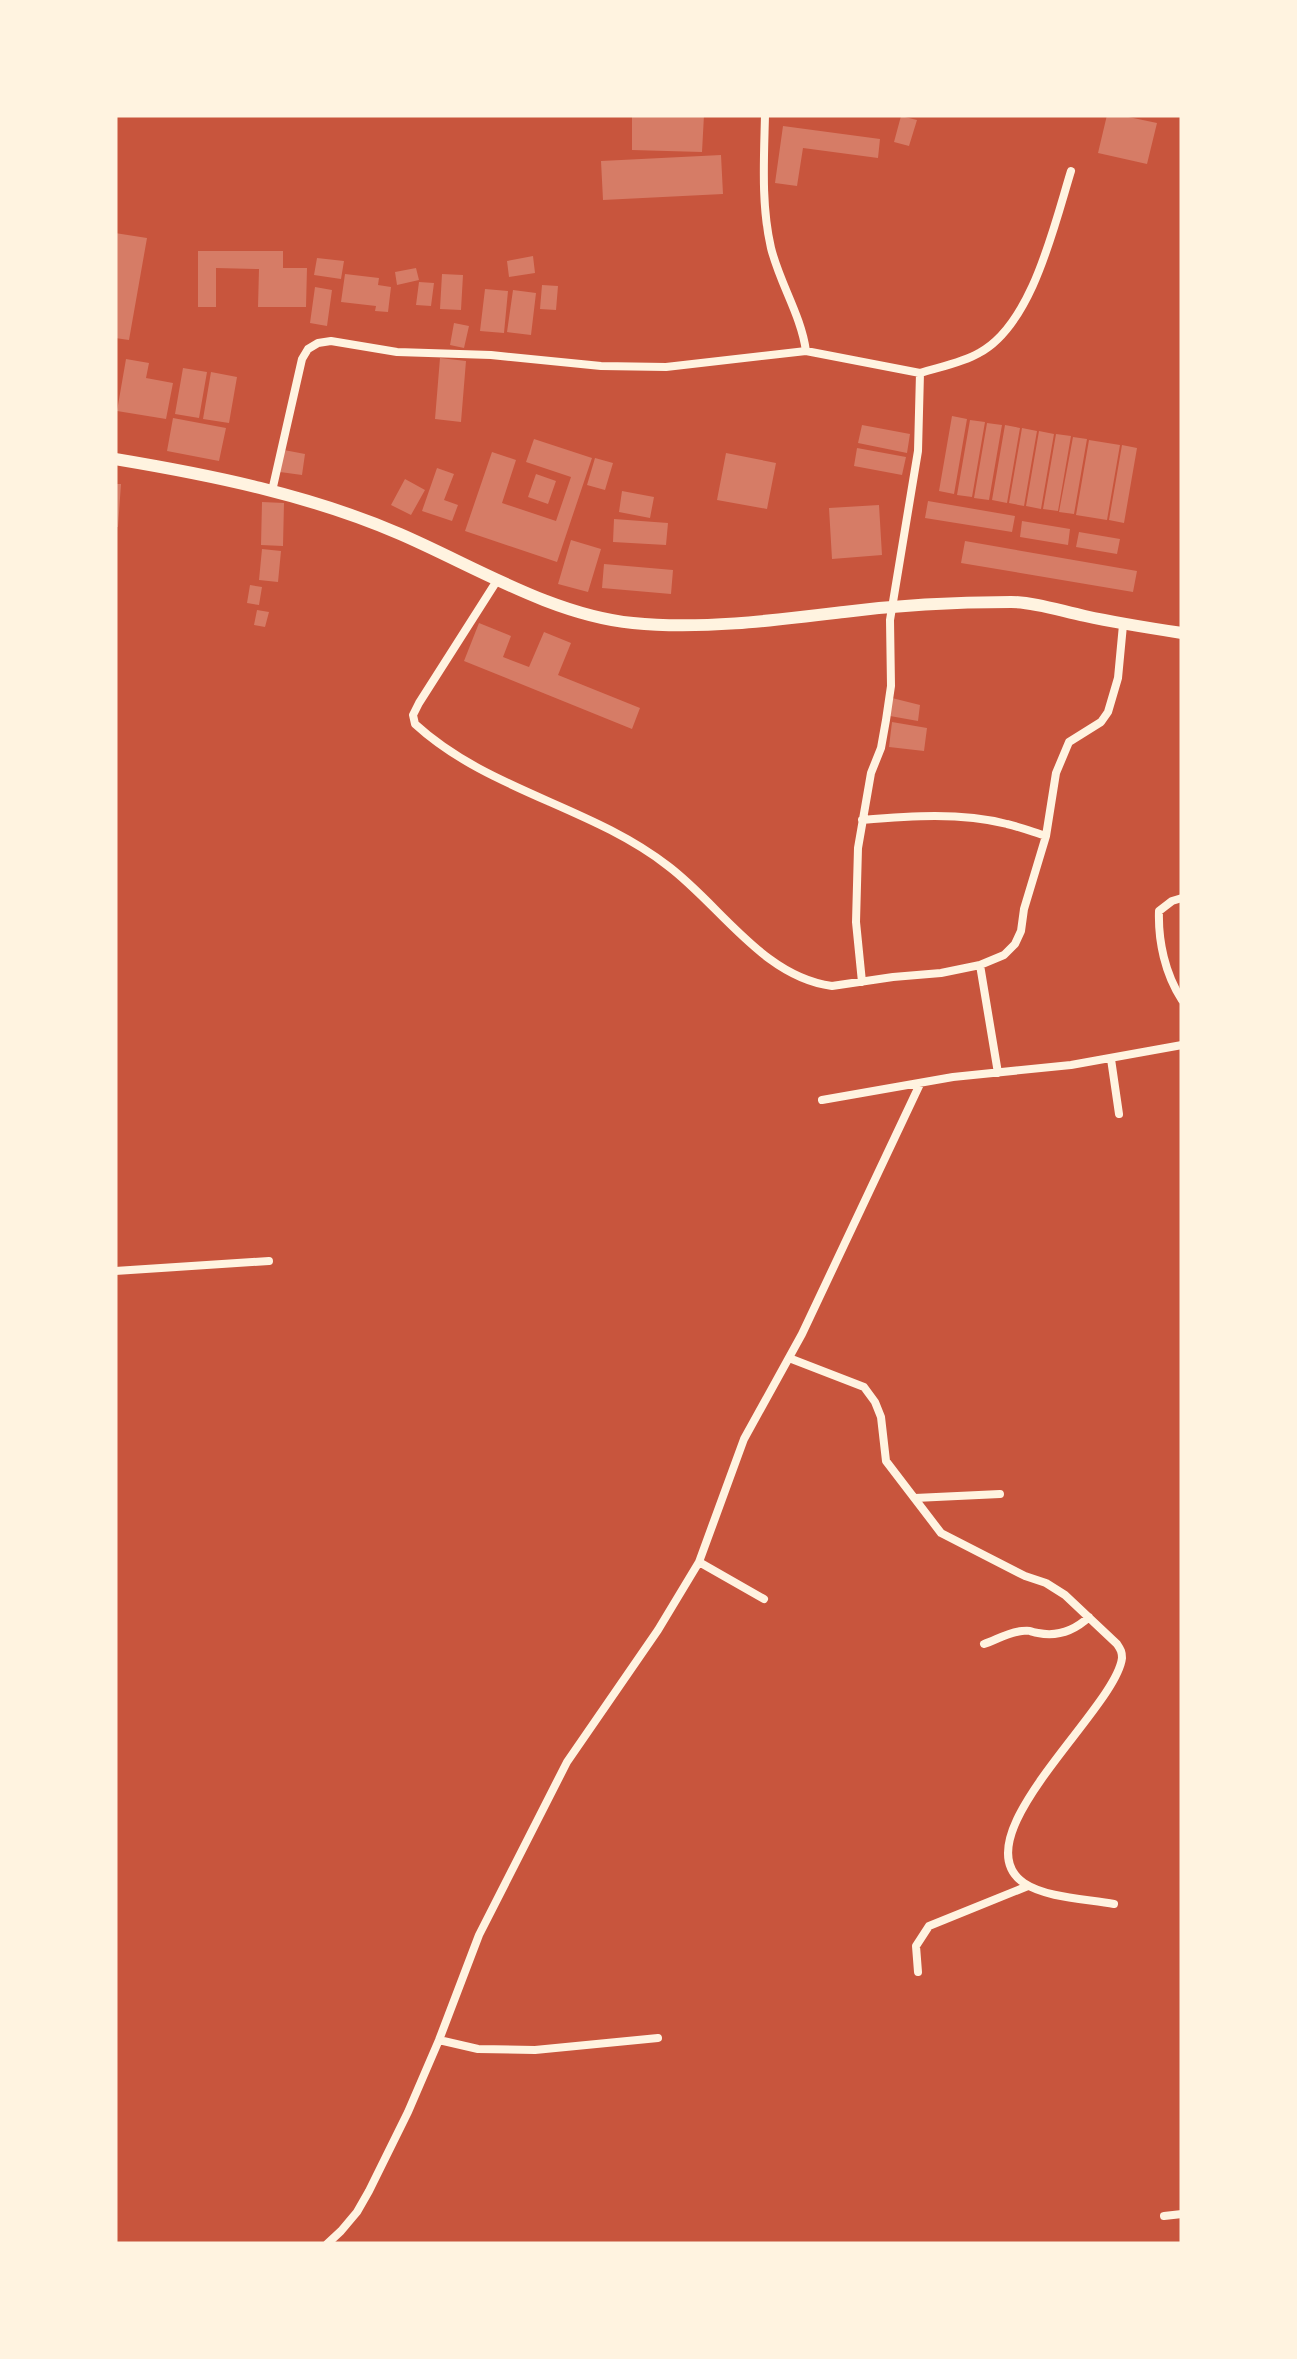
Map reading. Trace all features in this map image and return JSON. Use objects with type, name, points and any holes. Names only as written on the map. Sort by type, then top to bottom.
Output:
[{"type":"main road","points":[[115,459],[272,491],[319,505],[399,534],[578,611],[632,623],[720,623],[892,607],[1017,602],[1182,632]]},
{"type":"street","points":[[765,115],[764,175],[771,246],[800,322],[806,352]]},
{"type":"street","points":[[272,491],[302,359],[318,343],[331,341],[397,352],[465,353],[602,366],[666,367],[806,352],[920,373],[976,355],[992,345],[1028,299],[1072,172]]},
{"type":"street","points":[[862,982],[855,881],[871,773],[886,720],[892,607],[918,451],[920,373]]},
{"type":"street","points":[[498,579],[420,702],[413,715],[415,724],[460,760],[634,841],[672,868],[728,923],[783,968],[832,986],[980,965],[1004,955],[1015,944],[1046,836],[1056,774],[1070,742],[1101,722],[1108,712],[1118,678],[1123,624]]},
{"type":"street","points":[[862,820],[973,818],[1046,836]]},
{"type":"street","points":[[1182,898],[1159,910],[1159,918],[1170,977],[1182,1000]]},
{"type":"street","points":[[980,965],[998,1074]]},
{"type":"street","points":[[822,1100],[952,1078],[1112,1059],[1182,1044]]},
{"type":"street","points":[[1112,1059],[1119,1114]]},
{"type":"street","points":[[327,2244],[357,2212],[408,2112],[479,1935],[567,1762],[700,1562],[744,1438],[789,1358],[920,1084]]},
{"type":"street","points":[[115,1271],[270,1260]]},
{"type":"street","points":[[789,1358],[864,1387],[880,1417],[886,1461],[941,1533],[1065,1594],[1122,1652],[1122,1661],[1108,1689],[1050,1766],[1018,1818],[1007,1860],[1010,1870],[1028,1886],[1114,1904]]},
{"type":"street","points":[[915,1498],[1000,1494]]},
{"type":"street","points":[[700,1562],[764,1599]]},
{"type":"street","points":[[984,1644],[1028,1630],[1038,1634],[1066,1633],[1090,1617]]},
{"type":"street","points":[[918,1972],[916,1946],[929,1926],[1028,1886]]},
{"type":"street","points":[[439,2040],[478,2049],[535,2050],[658,2038]]},
{"type":"street","points":[[1164,2216],[1182,2214]]},
{"type":"building","points":[[632,115],[704,115],[702,152],[632,150]]},
{"type":"building","points":[[1107,115],[1157,123],[1147,164],[1098,153]]},
{"type":"building","points":[[901,116],[917,120],[909,146],[894,142]]},
{"type":"building","points":[[783,126],[880,139],[878,158],[803,148],[797,186],[775,183]]},
{"type":"building","points":[[721,155],[723,194],[603,200],[601,161]]},
{"type":"building","points":[[115,233],[147,238],[129,340],[115,338]]},
{"type":"building","points":[[198,251],[283,251],[283,268],[307,268],[306,307],[258,307],[259,269],[216,268],[216,307],[198,307]]},
{"type":"building","points":[[533,256],[535,273],[509,277],[507,261]]},
{"type":"building","points":[[317,258],[344,261],[341,279],[314,275]]},
{"type":"building","points":[[416,268],[419,280],[397,285],[395,272]]},
{"type":"building","points":[[345,274],[379,278],[378,285],[391,287],[388,312],[375,311],[376,306],[341,302]]},
{"type":"building","points":[[442,274],[463,275],[461,310],[440,309]]},
{"type":"building","points":[[419,282],[434,283],[431,306],[416,305]]},
{"type":"building","points":[[542,285],[558,286],[556,310],[540,309]]},
{"type":"building","points":[[315,287],[332,290],[327,326],[310,323]]},
{"type":"building","points":[[485,289],[508,291],[504,333],[480,331]]},
{"type":"building","points":[[513,290],[536,293],[531,335],[507,332]]},
{"type":"building","points":[[454,323],[469,326],[464,348],[450,345]]},
{"type":"building","points":[[440,358],[466,361],[461,422],[435,419]]},
{"type":"building","points":[[126,359],[149,363],[146,378],[173,383],[166,419],[117,411]]},
{"type":"building","points":[[183,368],[207,372],[199,418],[175,414]]},
{"type":"building","points":[[211,372],[237,377],[229,423],[203,419]]},
{"type":"building","points":[[952,416],[967,419],[954,494],[939,491]]},
{"type":"building","points":[[173,418],[226,428],[219,461],[167,451]]},
{"type":"building","points":[[970,420],[985,422],[972,497],[957,495]]},
{"type":"building","points":[[987,423],[1002,425],[989,500],[974,498]]},
{"type":"building","points":[[862,425],[910,434],[907,453],[858,443]]},
{"type":"building","points":[[1005,425],[1020,428],[1007,503],[992,500]]},
{"type":"building","points":[[1022,428],[1037,431],[1024,506],[1009,503]]},
{"type":"building","points":[[1039,431],[1054,434],[1041,509],[1026,506]]},
{"type":"building","points":[[1056,434],[1071,436],[1058,511],[1043,509]]},
{"type":"building","points":[[1073,437],[1087,439],[1074,514],[1059,512]]},
{"type":"building","points":[[534,439],[592,458],[557,562],[465,531],[492,452],[516,460],[502,503],[556,521],[571,477],[526,462]]},
{"type":"building","points":[[1089,440],[1120,445],[1107,520],[1076,515]]},
{"type":"building","points":[[1122,445],[1137,448],[1124,523],[1109,520]]},
{"type":"building","points":[[857,448],[906,457],[902,475],[854,466]]},
{"type":"building","points":[[284,450],[305,454],[302,475],[280,472]]},
{"type":"building","points":[[726,453],[776,463],[767,509],[717,500]]},
{"type":"building","points":[[595,458],[613,463],[605,490],[587,485]]},
{"type":"building","points":[[437,468],[454,474],[444,500],[458,505],[452,521],[422,511]]},
{"type":"building","points":[[536,474],[556,481],[548,504],[528,497]]},
{"type":"building","points":[[405,479],[425,490],[411,515],[391,505]]},
{"type":"building","points":[[115,484],[121,484],[118,527],[115,527]]},
{"type":"building","points":[[622,491],[654,497],[650,518],[619,512]]},
{"type":"building","points":[[928,501],[1015,516],[1012,532],[925,518]]},
{"type":"building","points":[[262,502],[284,503],[283,546],[261,545]]},
{"type":"building","points":[[879,505],[882,555],[832,559],[829,508]]},
{"type":"building","points":[[614,519],[668,523],[666,545],[613,542]]},
{"type":"building","points":[[1022,521],[1070,529],[1068,545],[1020,537]]},
{"type":"building","points":[[1079,532],[1120,539],[1117,554],[1076,547]]},
{"type":"building","points":[[571,540],[601,549],[588,592],[558,584]]},
{"type":"building","points":[[965,541],[1137,571],[1133,592],[961,563]]},
{"type":"building","points":[[262,549],[281,551],[278,582],[259,580]]},
{"type":"building","points":[[604,564],[673,570],[671,594],[602,588]]},
{"type":"building","points":[[250,585],[262,587],[259,605],[247,603]]},
{"type":"building","points":[[257,610],[269,612],[265,627],[254,625]]},
{"type":"building","points":[[479,623],[511,636],[503,657],[529,667],[544,632],[571,643],[558,675],[640,708],[632,729],[464,661]]},
{"type":"building","points":[[892,698],[920,705],[918,721],[890,716]]},
{"type":"building","points":[[892,722],[927,728],[924,751],[889,747]]}]
